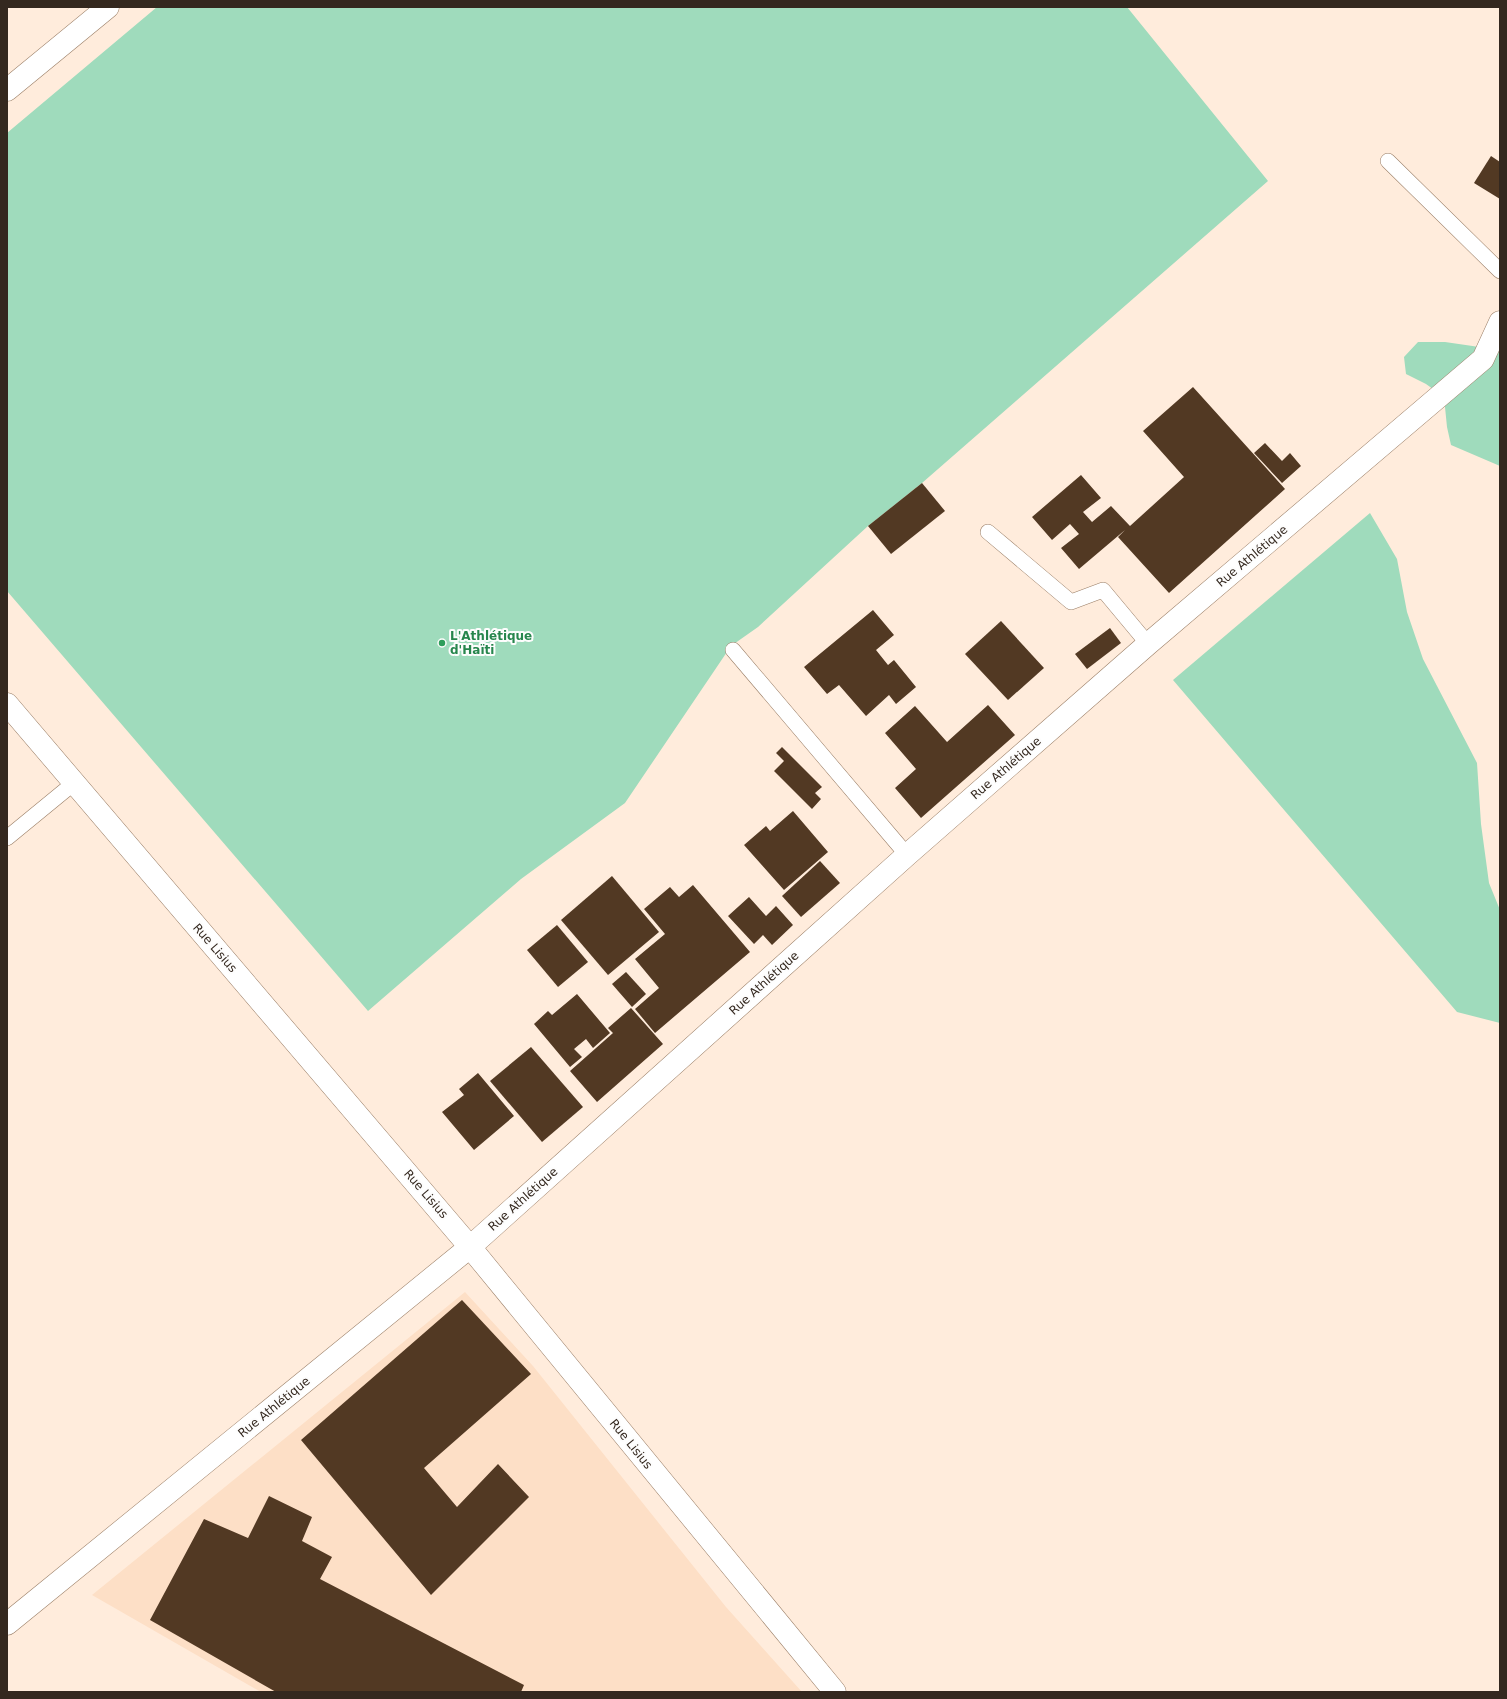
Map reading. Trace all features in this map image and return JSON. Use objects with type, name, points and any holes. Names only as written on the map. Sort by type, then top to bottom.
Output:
[{"type":"street","points":[[7,90],[108,7]]},
{"type":"street","name":"Rue Athlétique","points":[[7,1624],[470,1247],[907,855],[1148,644],[1483,358],[1500,322]]},
{"type":"street","name":"Rue Lisius","points":[[7,704],[470,1247],[835,1692]]},
{"type":"lane","points":[[1388,161],[1500,271]]},
{"type":"lane","points":[[988,532],[1071,602],[1103,590],[1148,644]]},
{"type":"lane","points":[[733,650],[907,855]]},
{"type":"lane","points":[[7,838],[74,783]]},
{"type":"shaded area","points":[[465,1292],[533,1366],[726,1607],[802,1692],[261,1692],[92,1595]]},
{"type":"green space","points":[[157,7],[1127,7],[1268,181],[922,483],[868,526],[758,627],[731,646],[625,803],[521,879],[368,1011],[7,591],[7,133]]},
{"type":"green space","points":[[1418,342],[1445,342],[1500,350],[1500,466],[1451,445],[1447,427],[1444,397],[1426,384],[1406,374],[1404,357]]},
{"type":"green space","points":[[1370,513],[1397,559],[1407,612],[1423,659],[1477,763],[1481,824],[1489,883],[1500,910],[1500,1023],[1457,1012],[1173,680]]},
{"type":"building","points":[[1491,156],[1500,162],[1500,199],[1474,183]]},
{"type":"building","points":[[1193,387],[1285,489],[1169,593],[1118,537],[1125,530],[1079,569],[1061,548],[1079,534],[1070,524],[1052,540],[1032,517],[1081,475],[1101,498],[1083,512],[1092,522],[1111,506],[1130,526],[1184,477],[1143,431]]},
{"type":"building","points":[[1265,443],[1282,461],[1290,453],[1301,466],[1282,483],[1254,453]]},
{"type":"building","points":[[922,483],[945,511],[891,554],[868,526]]},
{"type":"building","points":[[873,610],[894,635],[876,650],[888,665],[894,660],[916,687],[896,704],[889,695],[866,716],[839,685],[827,694],[804,667]]},
{"type":"building","points":[[1001,621],[1044,668],[1008,700],[965,654]]},
{"type":"building","points":[[1110,628],[1121,643],[1087,669],[1075,654]]},
{"type":"building","points":[[988,705],[1015,735],[921,818],[895,788],[916,769],[885,733],[915,706],[947,742]]},
{"type":"building","points":[[782,747],[822,787],[815,793],[821,799],[812,809],[774,771],[784,761],[776,753]]},
{"type":"building","points":[[793,811],[828,852],[784,890],[744,845],[766,826],[770,831]]},
{"type":"building","points":[[820,861],[840,883],[801,917],[782,896]]},
{"type":"building","points":[[612,876],[659,932],[608,975],[561,920]]},
{"type":"building","points":[[693,885],[750,952],[655,1033],[635,1009],[659,988],[635,959],[665,934],[644,909],[670,887],[679,897]]},
{"type":"building","points":[[749,897],[766,916],[776,906],[793,925],[772,945],[763,935],[754,944],[728,916]]},
{"type":"building","points":[[557,925],[588,962],[558,987],[527,950]]},
{"type":"building","points":[[626,972],[646,994],[632,1007],[612,984]]},
{"type":"building","points":[[577,994],[610,1033],[593,1048],[586,1039],[574,1049],[582,1057],[570,1067],[534,1024],[548,1011],[552,1015]]},
{"type":"building","points":[[631,1008],[663,1044],[597,1102],[570,1071],[613,1033],[608,1028]]},
{"type":"building","points":[[531,1047],[583,1107],[542,1142],[490,1081]]},
{"type":"building","points":[[478,1073],[514,1116],[474,1150],[442,1112],[464,1095],[459,1089]]},
{"type":"building","points":[[462,1300],[531,1374],[424,1468],[457,1507],[498,1464],[529,1497],[431,1595],[301,1440]]},
{"type":"building","points":[[269,1496],[312,1517],[302,1541],[332,1557],[320,1579],[524,1685],[521,1692],[276,1692],[150,1620],[204,1519],[248,1538]]},
{"type":"place","name":"L'Athlétique d'Haïti","points":[[442,643]]}]
